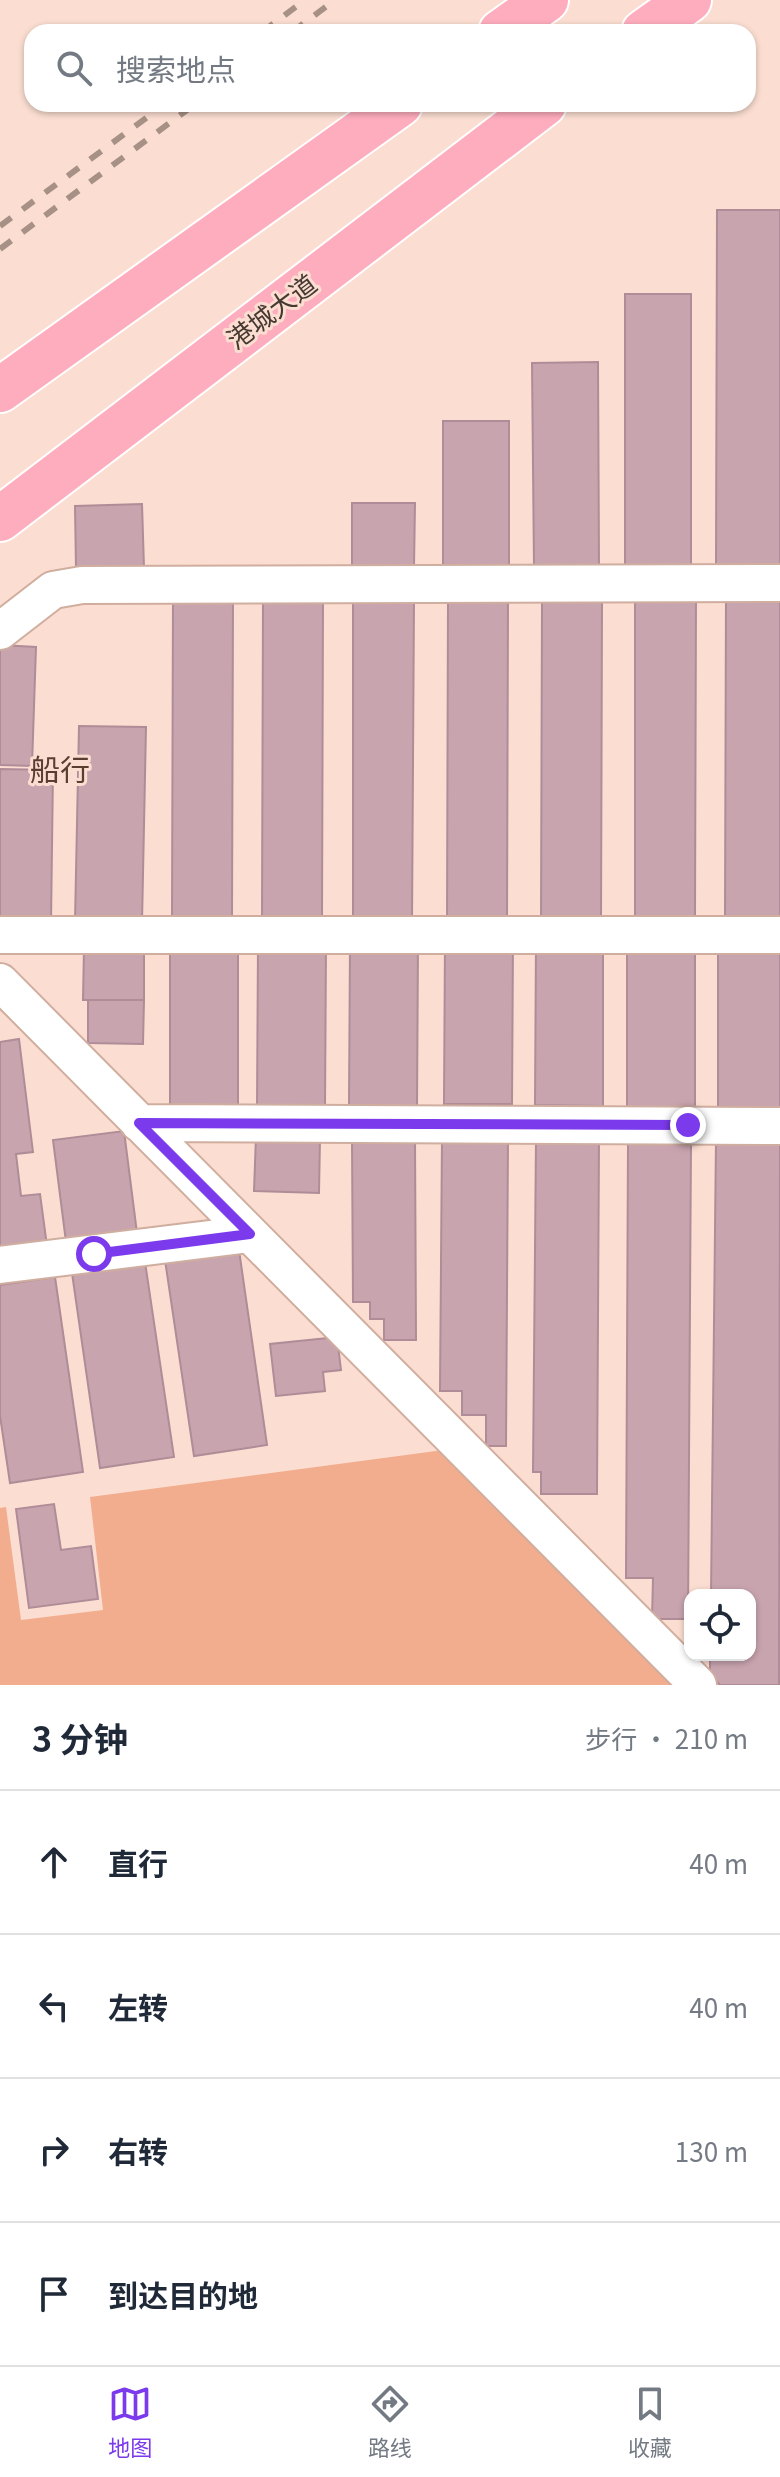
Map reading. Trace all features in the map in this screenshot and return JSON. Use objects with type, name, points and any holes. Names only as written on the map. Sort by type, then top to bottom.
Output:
[{"type":"main road","points":[[512,24],[546,0]]},
{"type":"main road","points":[[655,24],[689,0]]},
{"type":"main road","points":[[0,390],[389,112]]},
{"type":"main road","name":"港城大道","points":[[0,519],[534,112]]},
{"type":"street","points":[[0,631],[53,590],[82,585],[780,583]]},
{"type":"street","points":[[0,935],[780,935]]},
{"type":"street","points":[[0,982],[698,1685]]},
{"type":"street","points":[[139,1123],[780,1126]]},
{"type":"street","points":[[0,1265],[250,1234]]},
{"type":"shaded area","points":[[451,1449],[683,1685],[0,1685],[0,1508],[6,1507],[21,1620],[103,1610],[90,1497]]},
{"type":"building","points":[[717,210],[780,210],[780,568],[716,569]]},
{"type":"building","points":[[625,294],[691,294],[691,568],[625,568]]},
{"type":"building","points":[[598,362],[599,567],[534,567],[532,363]]},
{"type":"building","points":[[443,421],[509,421],[509,566],[443,566]]},
{"type":"building","points":[[352,503],[415,503],[414,567],[352,567]]},
{"type":"building","points":[[142,504],[144,568],[76,569],[75,506]]},
{"type":"building","points":[[635,594],[696,594],[695,921],[635,921]]},
{"type":"building","points":[[173,595],[233,595],[232,922],[172,922]]},
{"type":"building","points":[[726,595],[780,595],[780,921],[725,921]]},
{"type":"building","points":[[263,597],[323,597],[322,923],[262,923]]},
{"type":"building","points":[[353,598],[414,598],[412,925],[353,925]]},
{"type":"building","points":[[448,598],[508,598],[507,925],[447,925]]},
{"type":"building","points":[[542,600],[602,600],[601,927],[541,927]]},
{"type":"building","points":[[0,645],[36,647],[32,766],[0,765]]},
{"type":"building","points":[[79,726],[146,727],[142,923],[75,922]]},
{"type":"building","points":[[0,769],[53,770],[51,923],[0,923]]},
{"type":"building","points":[[445,939],[513,939],[512,1104],[444,1104]]},
{"type":"building","points":[[536,940],[603,940],[603,1106],[535,1105]]},
{"type":"building","points":[[170,942],[238,942],[238,1108],[170,1107]]},
{"type":"building","points":[[350,942],[418,943],[417,1108],[349,1107]]},
{"type":"building","points":[[627,942],[695,942],[695,1107],[627,1107]]},
{"type":"building","points":[[718,942],[780,943],[780,1108],[718,1108]]},
{"type":"building","points":[[258,943],[326,943],[325,1108],[257,1108]]},
{"type":"building","points":[[84,948],[144,948],[144,1000],[83,1000]]},
{"type":"building","points":[[88,1000],[144,1000],[143,1044],[88,1043]]},
{"type":"building","points":[[19,1039],[33,1152],[16,1154],[21,1196],[40,1194],[47,1246],[0,1252],[0,1042]]},
{"type":"building","points":[[124,1131],[137,1233],[66,1242],[53,1140]]},
{"type":"building","points":[[256,1136],[320,1138],[319,1193],[254,1191]]},
{"type":"building","points":[[415,1138],[416,1340],[384,1340],[384,1319],[370,1319],[370,1302],[353,1302],[352,1139]]},
{"type":"building","points":[[442,1138],[508,1139],[506,1446],[486,1446],[486,1415],[462,1415],[462,1391],[440,1391]]},
{"type":"building","points":[[536,1139],[599,1139],[597,1494],[541,1494],[541,1472],[533,1472]]},
{"type":"building","points":[[716,1140],[780,1140],[779,1685],[720,1685],[710,1674],[710,1661],[756,1661],[756,1589],[711,1589]]},
{"type":"building","points":[[628,1142],[691,1143],[688,1589],[684,1589],[684,1619],[652,1619],[653,1578],[626,1578]]},
{"type":"building","points":[[239,1250],[267,1445],[194,1456],[165,1260]]},
{"type":"building","points":[[145,1262],[174,1457],[100,1468],[72,1273]]},
{"type":"building","points":[[55,1277],[83,1472],[10,1483],[0,1416],[0,1285]]},
{"type":"building","points":[[337,1337],[341,1370],[323,1372],[325,1391],[276,1396],[270,1344]]},
{"type":"building","points":[[54,1504],[61,1550],[91,1546],[98,1599],[29,1608],[16,1509]]},
{"type":"railway","points":[[273,24],[305,0]]},
{"type":"railway","points":[[303,24],[335,0]]},
{"type":"railway","points":[[0,226],[154,112]]},
{"type":"railway","points":[[0,249],[184,112]]},
{"type":"district","name":"船行","points":[[60,771]]},
{"type":"route","points":[[94,1254],[250,1234],[139,1123],[688,1125]]}]
